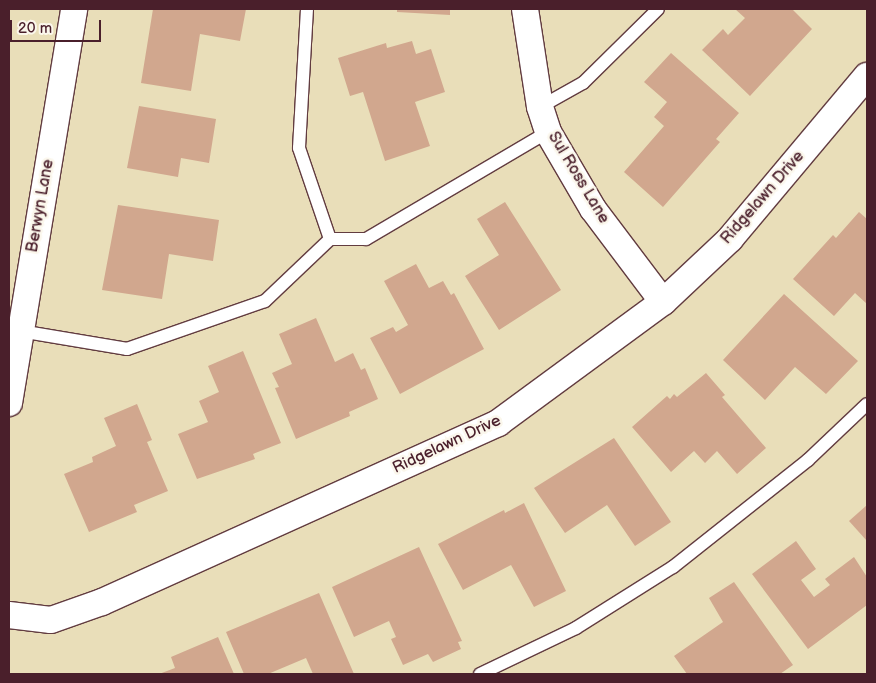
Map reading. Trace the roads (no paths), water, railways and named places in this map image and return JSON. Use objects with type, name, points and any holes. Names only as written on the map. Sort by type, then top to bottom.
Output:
[{"type":"street","name":"Berwyn Lane","points":[[9,403],[74,9]]},
{"type":"street","name":"Sul Ross Lane","points":[[525,9],[540,107],[548,132],[594,209],[663,302]]},
{"type":"street","name":"Ridgelawn Drive","points":[[9,615],[51,620],[102,602],[498,423],[663,302],[730,239],[867,76]]},
{"type":"lane","points":[[307,9],[299,148],[330,239]]},
{"type":"lane","points":[[540,107],[583,83],[658,9]]},
{"type":"lane","points":[[20,331],[126,349],[266,301],[330,239],[366,239],[548,132]]},
{"type":"lane","points":[[480,674],[576,628],[673,566],[808,460],[867,404]]}]
